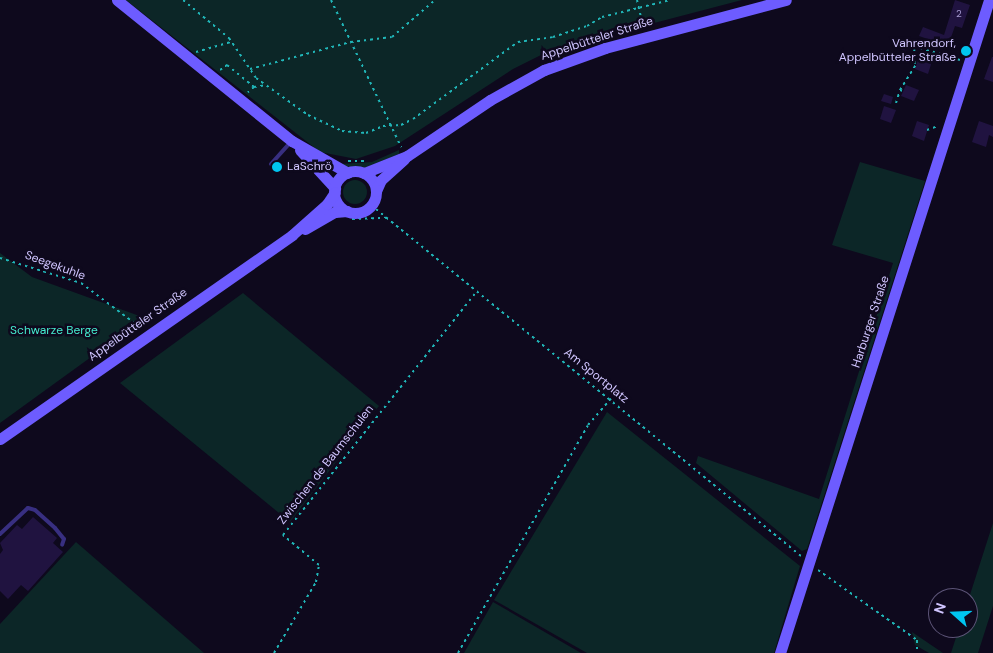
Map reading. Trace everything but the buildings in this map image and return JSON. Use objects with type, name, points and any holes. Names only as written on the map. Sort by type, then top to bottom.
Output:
[{"type":"main road","points":[[117,0],[292,141],[348,173],[364,173],[372,180],[376,191],[371,205],[360,212],[346,215],[338,204],[335,190],[292,141]]},
{"type":"main road","name":"Appelbütteler Straße","points":[[364,173],[519,82],[568,61],[646,36],[786,0]]},
{"type":"main road","name":"Harburger Straße","points":[[780,653],[812,565],[988,0]]},
{"type":"main road","name":"Appelbütteler Straße","points":[[376,191],[381,180],[404,151]]},
{"type":"main road","points":[[335,190],[340,178],[348,173]]},
{"type":"main road","name":"Appelbütteler Straße","points":[[292,235],[327,204],[335,190]]},
{"type":"main road","name":"Appelbütteler Straße","points":[[0,438],[292,235],[334,212],[346,215]]},
{"type":"lane","points":[[271,164],[292,141]]},
{"type":"lane","points":[[0,534],[28,508],[35,510],[55,528],[64,540],[62,545]]},
{"type":"path","points":[[183,0],[212,21],[232,42],[250,69],[308,115],[342,131],[366,133],[383,126],[389,128],[413,119],[518,42],[553,37],[637,6],[670,0]]},
{"type":"path","points":[[331,0],[389,128],[404,151]]},
{"type":"path","points":[[250,69],[351,42],[392,37],[435,0]]},
{"type":"path","points":[[637,0],[646,36]]},
{"type":"path","points":[[186,56],[232,42]]},
{"type":"path","points":[[896,103],[916,64],[914,46],[968,63]]},
{"type":"path","points":[[212,76],[227,64],[254,87]]},
{"type":"path","points":[[239,98],[254,87],[268,85]]},
{"type":"path","name":"Am Sportplatz","points":[[371,205],[812,565],[917,640],[918,653]]},
{"type":"path","points":[[346,215],[387,218]]},
{"type":"path","name":"Seegekuhle","points":[[0,258],[81,283],[149,334]]},
{"type":"path","name":"Zwischen de Baumschulen","points":[[274,653],[316,582],[319,565],[282,535],[476,292]]},
{"type":"path","points":[[458,653],[588,425],[611,399]]},
{"type":"green space","points":[[126,0],[742,0],[551,50],[513,69],[395,146],[356,159],[320,152]]},
{"type":"green space","points":[[399,150],[399,154],[362,169],[346,168],[340,164],[372,162]]},
{"type":"green space","points":[[860,162],[925,181],[807,549],[802,551],[696,463],[698,456],[819,499],[893,263],[832,245]]},
{"type":"green space","points":[[355,180],[364,183],[367,192],[364,201],[355,204],[346,201],[343,192],[346,183]]},
{"type":"green space","name":"Schwarze Berge","points":[[0,253],[32,277],[145,318],[0,423]]},
{"type":"green space","points":[[243,293],[379,406],[290,522],[120,383]]},
{"type":"green space","points":[[607,412],[800,566],[774,653],[587,653],[494,600]]},
{"type":"green space","points":[[993,523],[993,606],[978,653],[951,653],[956,638],[978,638],[978,588],[972,588]]},
{"type":"green space","points":[[76,542],[204,653],[0,653],[0,624]]},
{"type":"green space","points":[[493,602],[581,653],[464,653]]},
{"type":"green space","points":[[912,632],[943,653],[929,653],[915,645]]},
{"type":"place","name":"Vahrendorf, Appelbütteler Straße","points":[[966,51]]},
{"type":"place","name":"LaSchrö","points":[[277,167]]}]
